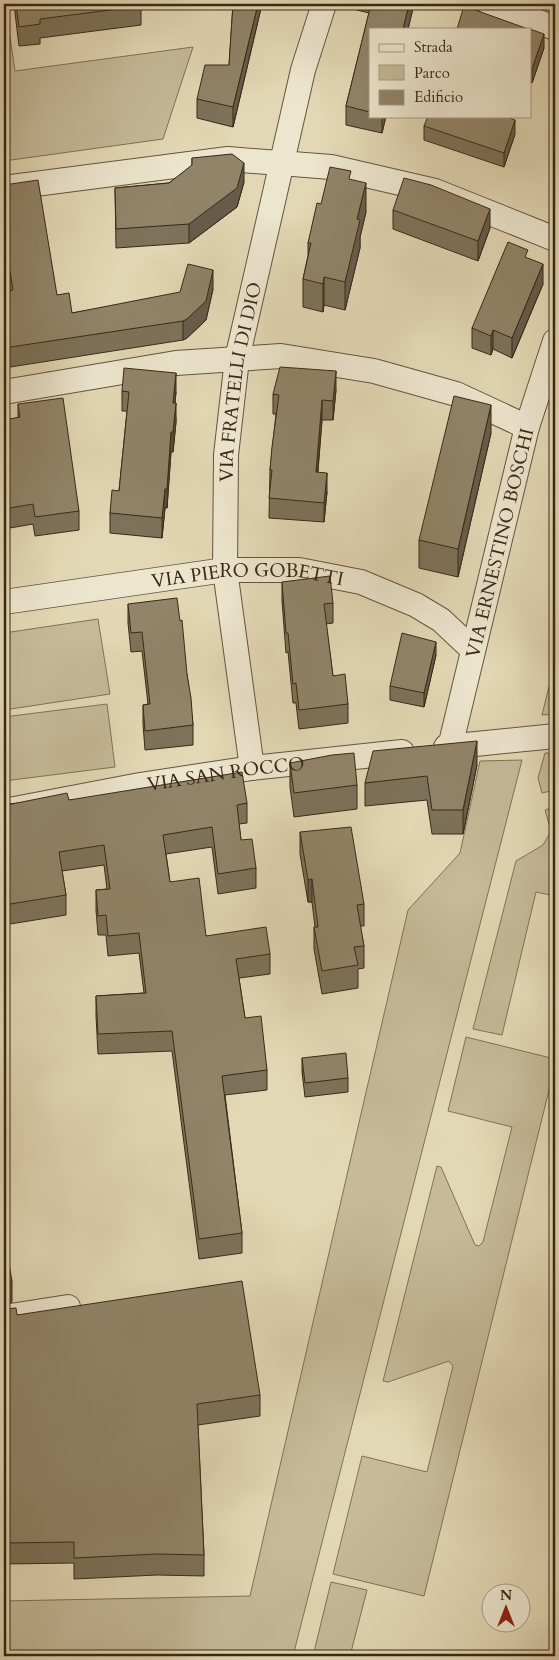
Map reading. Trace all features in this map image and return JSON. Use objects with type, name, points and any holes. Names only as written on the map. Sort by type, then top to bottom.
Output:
[{"type":"street","name":"VIA FRATELLI DI DIO","points":[[252,768],[225,570],[226,455],[237,359],[303,70],[324,4]]},
{"type":"street","points":[[490,4],[555,28]]},
{"type":"street","points":[[4,188],[228,159],[331,167],[435,191],[555,239]]},
{"type":"street","name":"VIA ERNESTINO BOSCHI","points":[[450,747],[527,427],[555,341]]},
{"type":"street","points":[[4,392],[176,363],[280,356],[374,371],[456,394],[527,427]]},
{"type":"street","name":"VIA PIERO GOBETTI","points":[[4,602],[225,570],[299,570],[361,582],[423,609],[441,620],[473,650]]},
{"type":"street","name":"VIA SAN ROCCO","points":[[4,810],[140,785],[252,768],[555,736]]},
{"type":"street","points":[[4,1317],[68,1307]]},
{"type":"green space","points":[[4,10],[6,10],[15,71],[193,47],[163,139],[4,161]]},
{"type":"green space","points":[[98,619],[110,694],[4,710],[4,633]]},
{"type":"green space","points":[[555,662],[555,714],[542,715]]},
{"type":"green space","points":[[107,704],[115,767],[4,781],[4,717]]},
{"type":"green space","points":[[545,753],[555,753],[555,790],[542,793],[538,778]]},
{"type":"green space","points":[[522,760],[293,1656],[4,1656],[4,1601],[250,1596],[408,910],[460,853],[480,761]]},
{"type":"green space","points":[[555,807],[555,896],[536,892],[502,1035],[473,1029],[516,861],[543,845],[551,831],[545,810]]},
{"type":"green space","points":[[466,1037],[555,1059],[555,1066],[424,1596],[333,1574],[362,1456],[427,1472],[453,1366],[449,1361],[388,1382],[383,1381],[437,1166],[441,1167],[475,1245],[479,1246],[483,1242],[512,1127],[448,1111]]},
{"type":"green space","points":[[331,1582],[367,1590],[350,1656],[313,1656]]},
{"type":"building","points":[[16,4],[141,4],[141,6],[40,19],[40,24],[19,27]]},
{"type":"building","points":[[233,4],[258,4],[233,107],[197,99],[205,65],[229,65]]},
{"type":"building","points":[[371,4],[409,4],[403,28],[369,28],[369,112],[346,106]]},
{"type":"building","points":[[464,6],[525,28],[457,28]]},
{"type":"building","points":[[532,30],[544,34],[532,69]]},
{"type":"building","points":[[427,118],[510,118],[515,120],[504,153],[424,126]]},
{"type":"building","points":[[232,154],[244,163],[237,188],[189,224],[116,229],[115,188],[169,183],[192,165],[192,158]]},
{"type":"building","points":[[555,162],[555,175],[551,174]]},
{"type":"building","points":[[330,167],[351,171],[349,179],[366,183],[357,219],[360,220],[345,282],[324,277],[323,284],[303,279],[311,243],[308,243],[317,203],[321,204]]},
{"type":"building","points":[[404,178],[431,185],[490,209],[478,241],[393,210]]},
{"type":"building","points":[[38,180],[57,295],[69,293],[72,313],[180,292],[188,264],[213,270],[206,301],[183,321],[4,348],[4,292],[13,290],[4,235],[4,185]]},
{"type":"building","points":[[508,242],[528,250],[525,257],[543,264],[512,338],[493,330],[491,336],[472,328]]},
{"type":"building","points":[[280,367],[336,371],[333,401],[322,400],[316,472],[327,473],[324,503],[269,498],[272,447],[279,395],[273,394]]},
{"type":"building","points":[[124,368],[176,373],[173,403],[176,403],[162,518],[110,513],[112,490],[119,491],[129,392],[122,391]]},
{"type":"building","points":[[454,396],[491,405],[458,549],[419,540]]},
{"type":"building","points":[[63,398],[79,511],[35,517],[33,504],[4,509],[4,420],[20,417],[18,404]]},
{"type":"building","points":[[330,576],[333,603],[324,604],[333,676],[345,674],[348,704],[299,710],[296,683],[293,684],[288,633],[286,633],[282,582]]},
{"type":"building","points":[[177,598],[180,621],[182,620],[193,725],[145,731],[143,705],[150,704],[142,632],[131,633],[128,604]]},
{"type":"building","points":[[402,633],[436,642],[424,693],[390,686]]},
{"type":"building","points":[[477,741],[463,810],[432,810],[427,776],[365,783],[373,751]]},
{"type":"building","points":[[354,753],[357,785],[294,793],[290,763]]},
{"type":"building","points":[[242,772],[247,803],[237,805],[241,840],[252,839],[256,868],[218,874],[212,827],[163,835],[170,882],[199,878],[206,936],[266,927],[270,954],[236,959],[245,1018],[261,1016],[267,1070],[222,1076],[242,1233],[199,1239],[172,1031],[98,1034],[96,996],[146,993],[139,933],[108,936],[106,915],[98,916],[96,890],[110,889],[104,845],[59,852],[66,895],[4,905],[4,804],[7,805],[67,793],[69,800]]},
{"type":"building","points":[[351,827],[364,904],[357,905],[364,946],[354,947],[358,965],[322,971],[314,927],[318,927],[312,879],[308,880],[300,832]]},
{"type":"building","points":[[346,1053],[348,1078],[305,1083],[302,1058]]},
{"type":"building","points":[[4,1247],[5,1252],[7,1252],[12,1281],[4,1283]]},
{"type":"building","points":[[242,1281],[260,1395],[197,1404],[204,1555],[157,1554],[74,1558],[74,1542],[4,1543],[4,1309],[16,1308],[17,1315]]}]
